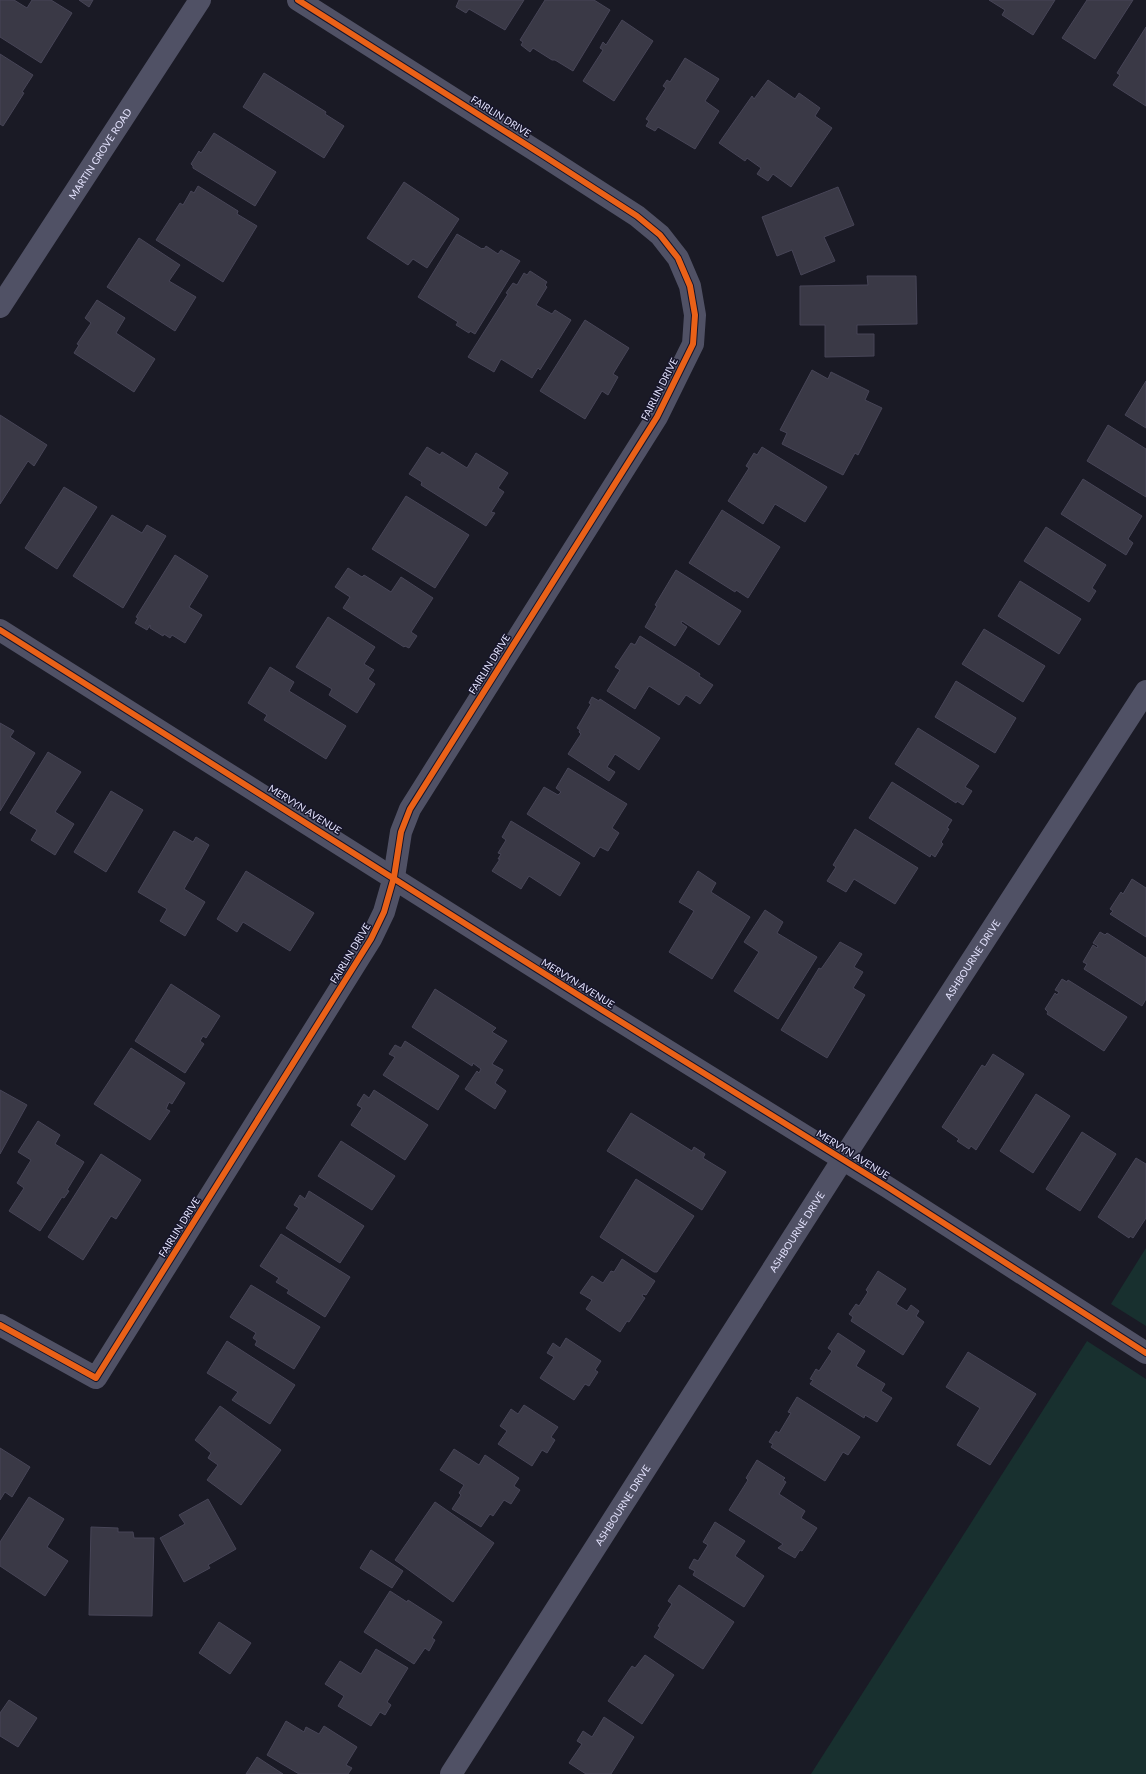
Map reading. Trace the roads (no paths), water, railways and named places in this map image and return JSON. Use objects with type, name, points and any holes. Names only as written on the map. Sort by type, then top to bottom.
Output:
[{"type":"street","name":"MARTIN GROVE ROAD","points":[[0,307],[200,0]]},
{"type":"street","name":"FAIRLIN DRIVE","points":[[0,1324],[96,1378],[371,939],[384,912],[394,877],[401,832],[410,809],[657,417],[693,344],[695,315],[690,286],[678,258],[660,235],[637,216],[298,0]]},
{"type":"street","name":"MERVYN AVENUE","points":[[0,630],[394,877],[602,1010],[843,1159],[1146,1353]]},
{"type":"street","name":"ASHBOURNE DRIVE","points":[[451,1774],[843,1159],[1146,691]]}]
